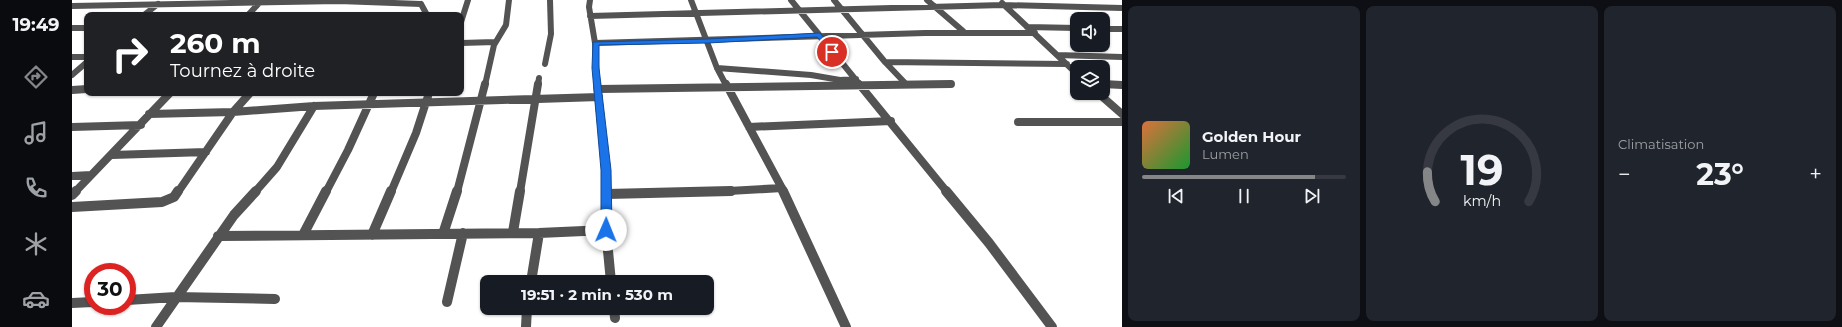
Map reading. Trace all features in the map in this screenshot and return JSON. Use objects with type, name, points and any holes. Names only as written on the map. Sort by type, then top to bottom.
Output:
[{"type":"street","points":[[148,12],[163,0]]},
{"type":"street","points":[[464,12],[468,0]]},
{"type":"street","points":[[443,234],[461,181],[495,42],[503,32],[508,20],[509,0]]},
{"type":"street","points":[[545,64],[551,34],[550,0]]},
{"type":"street","points":[[590,0],[590,16],[595,43],[595,68],[599,93],[607,194],[606,230],[610,275]]},
{"type":"street","points":[[690,0],[697,13],[717,68],[782,188],[846,327]]},
{"type":"street","points":[[790,0],[891,121],[918,158],[989,243],[1052,327]]},
{"type":"street","points":[[834,0],[884,62],[906,84]]},
{"type":"street","points":[[927,0],[963,31]]},
{"type":"street","points":[[998,0],[1070,67]]},
{"type":"street","points":[[1058,0],[1065,5]]},
{"type":"street","points":[[251,12],[260,1]]},
{"type":"street","points":[[72,6],[157,5],[260,1],[371,1],[423,2],[426,12]]},
{"type":"street","points":[[590,16],[1003,5],[1065,5],[1122,8]]},
{"type":"street","points":[[1027,27],[1070,28]]},
{"type":"street","points":[[72,28],[84,28]]},
{"type":"street","points":[[1110,29],[1122,29]]},
{"type":"street","points":[[595,43],[708,41],[819,35],[963,31],[1035,33]]},
{"type":"street","points":[[464,43],[495,42]]},
{"type":"street","points":[[1057,55],[1122,57]]},
{"type":"street","points":[[72,57],[84,57]]},
{"type":"street","points":[[884,62],[996,62],[1067,64]]},
{"type":"street","points":[[72,75],[84,65]]},
{"type":"street","points":[[717,68],[811,75],[840,80],[906,84],[951,84]]},
{"type":"street","points":[[512,232],[539,78]]},
{"type":"street","points":[[149,114],[233,112],[314,106],[535,99],[599,93],[858,81]]},
{"type":"street","points":[[1110,84],[1122,85]]},
{"type":"street","points":[[72,90],[84,90]]},
{"type":"street","points":[[72,195],[141,125],[149,114],[167,96]]},
{"type":"street","points":[[72,208],[162,202],[178,194],[233,112],[247,96]]},
{"type":"street","points":[[303,235],[348,150],[372,96]]},
{"type":"street","points":[[372,235],[416,133],[428,96]]},
{"type":"street","points":[[1106,100],[1122,114]]},
{"type":"street","points":[[156,327],[218,236],[234,215],[277,167],[314,106]]},
{"type":"street","points":[[749,128],[891,121]]},
{"type":"street","points":[[1018,122],[1122,122]]},
{"type":"street","points":[[72,127],[141,125]]},
{"type":"street","points":[[112,155],[206,152]]},
{"type":"street","points":[[72,176],[91,175]]},
{"type":"street","points":[[607,194],[686,193],[782,188]]},
{"type":"street","points":[[218,236],[512,232],[539,233],[606,230]]},
{"type":"street","points":[[447,302],[463,233]]},
{"type":"street","points":[[532,275],[539,233]]},
{"type":"street","points":[[136,299],[176,297],[275,299]]},
{"type":"street","points":[[72,303],[84,302]]},
{"type":"street","points":[[526,327],[527,315]]},
{"type":"route","points":[[606,230],[606,170],[595,68],[595,43],[708,41],[819,35],[832,52]]}]
